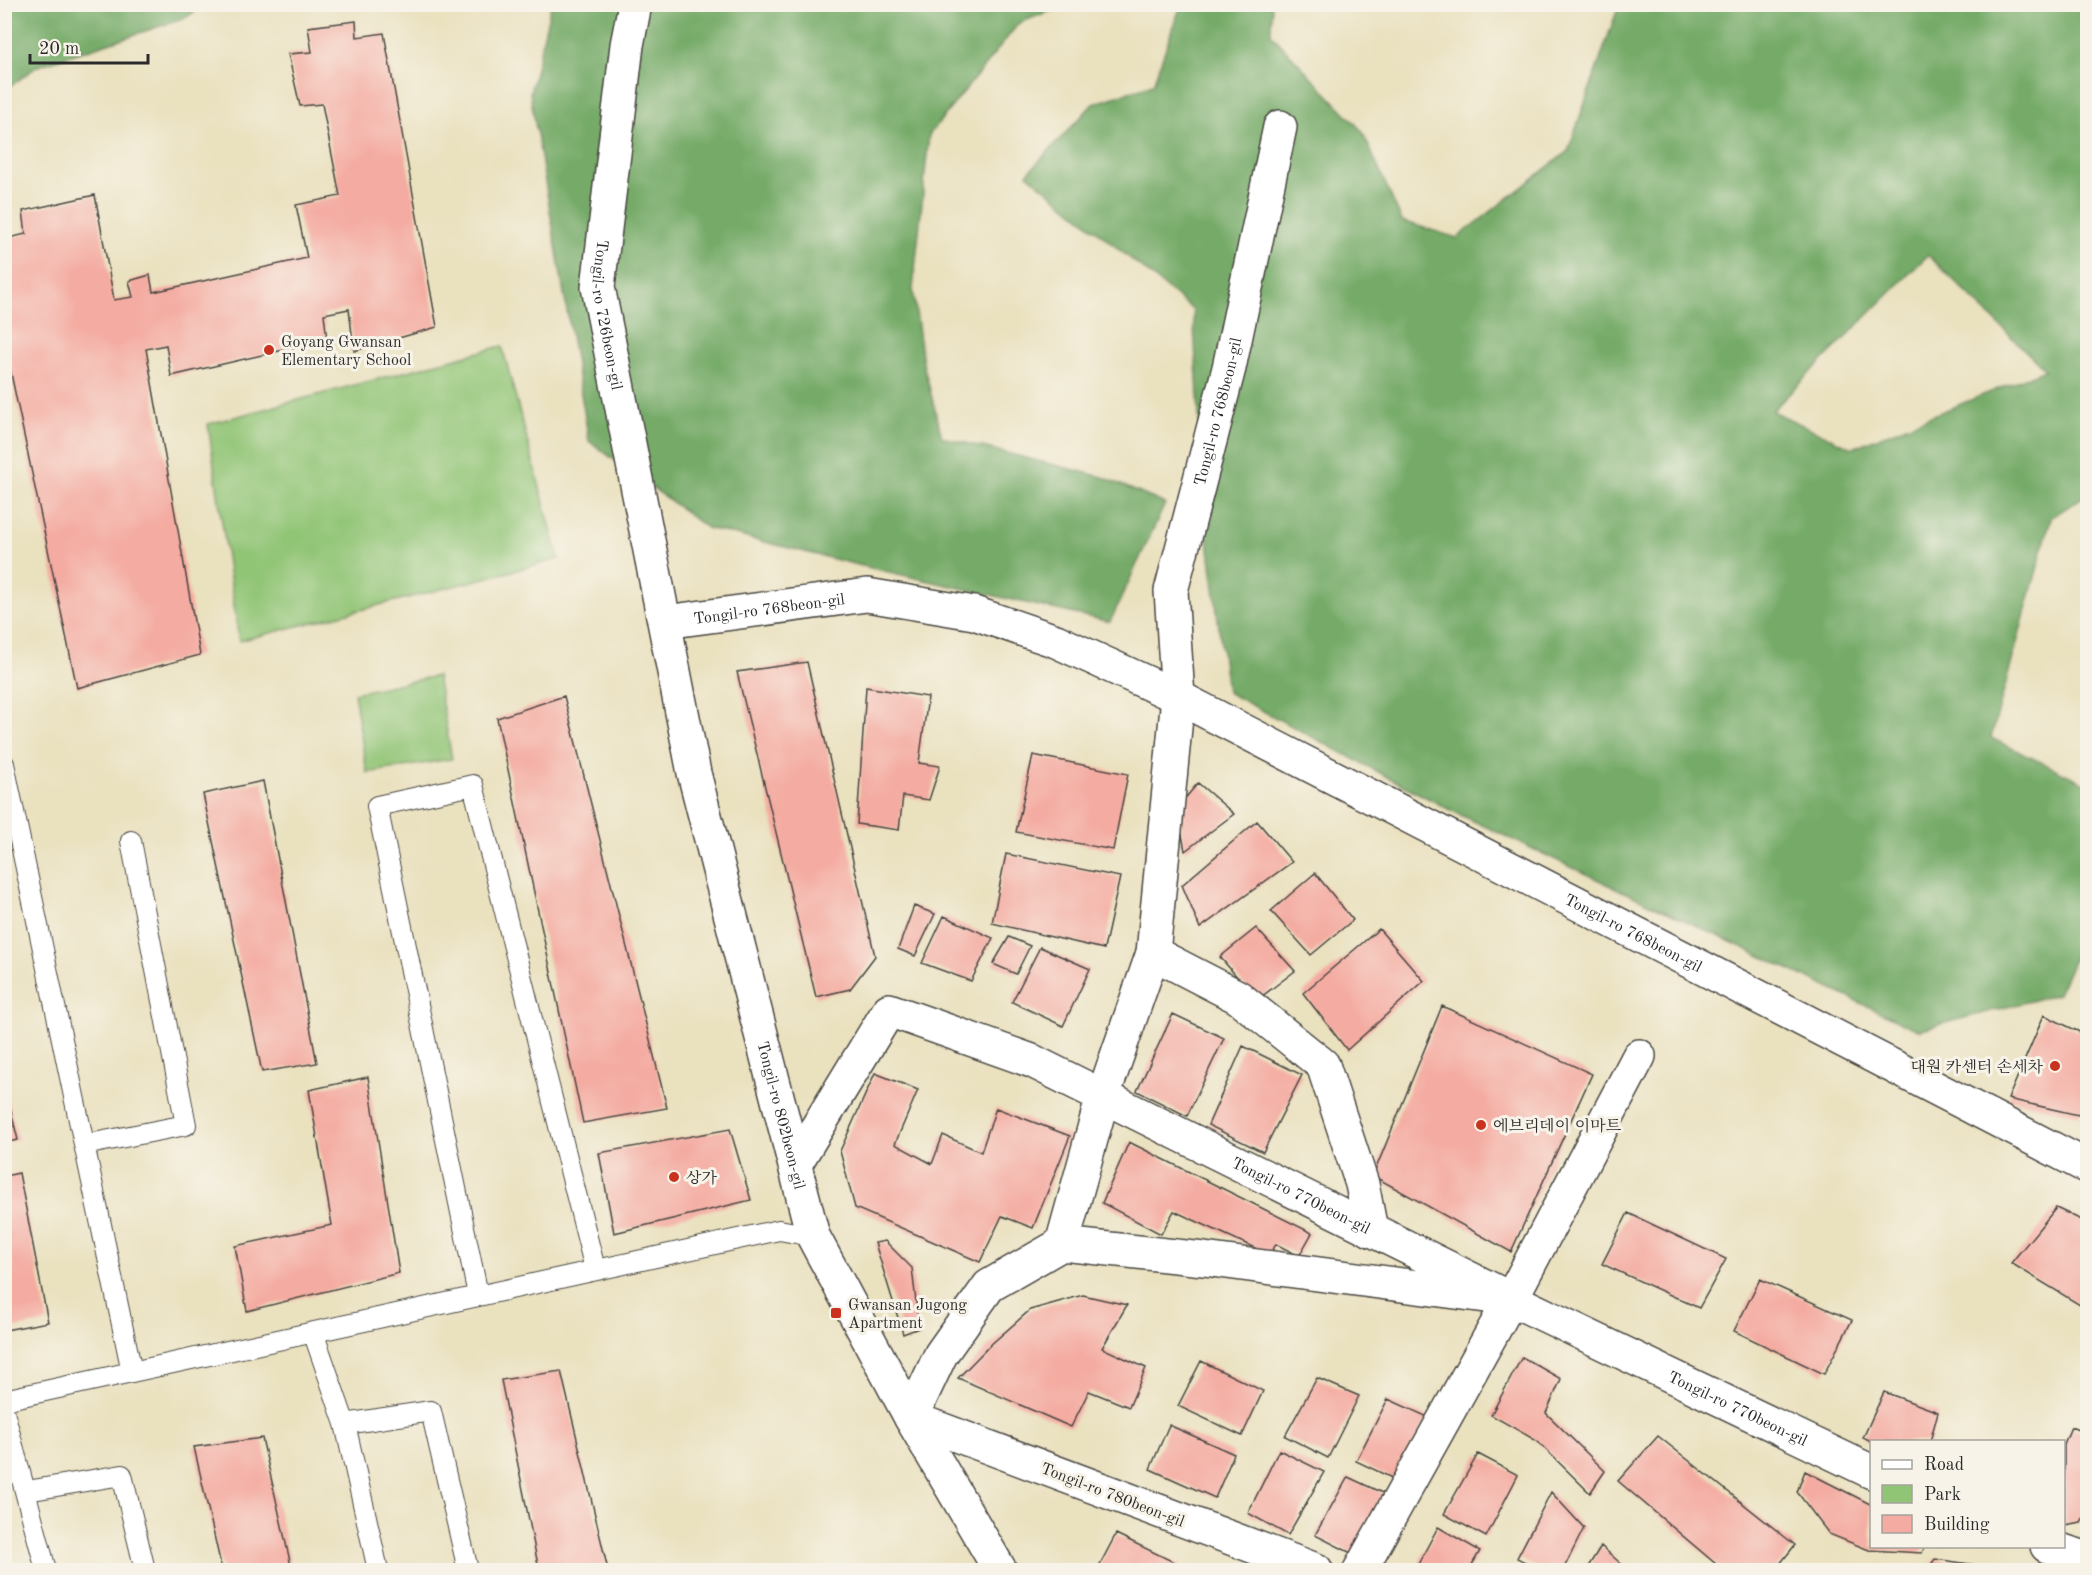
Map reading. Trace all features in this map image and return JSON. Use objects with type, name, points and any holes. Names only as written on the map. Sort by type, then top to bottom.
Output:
[{"type":"street","name":"Tongil-ro 726beon-gil","points":[[635,4],[627,45],[598,287],[665,622]]},
{"type":"street","name":"Tongil-ro 768beon-gil","points":[[1178,697],[1171,591],[1229,368],[1280,127]]},
{"type":"street","name":"Tongil-ro 768beon-gil","points":[[665,622],[867,596],[974,612],[1056,641],[1178,697],[2088,1167]]},
{"type":"street","name":"Tongil-ro 802beon-gil","points":[[665,622],[694,773],[813,1236],[911,1418],[1000,1570]]},
{"type":"street","points":[[1062,1244],[1103,1096],[1153,953],[1178,697]]},
{"type":"street","points":[[1153,953],[1238,997],[1323,1065],[1362,1184],[1371,1230]]},
{"type":"street","name":"Tongil-ro 770beon-gil","points":[[795,1164],[889,1010],[1032,1061],[1511,1299],[1870,1471]]},
{"type":"street","points":[[1360,1570],[1511,1299],[1639,1056]]},
{"type":"street","points":[[911,1418],[941,1354],[989,1286],[1062,1244],[1204,1259],[1511,1299]]},
{"type":"street","name":"Tongil-ro 780beon-gil","points":[[911,1418],[1316,1570]]},
{"type":"street","points":[[2053,1548],[2088,1559],[2083,1570]]},
{"type":"lane","points":[[4,764],[132,1372]]},
{"type":"lane","points":[[478,1295],[377,806],[473,785],[595,1269]]},
{"type":"lane","points":[[84,1145],[186,1125],[131,841]]},
{"type":"lane","points":[[4,1400],[779,1230],[813,1236]]},
{"type":"lane","points":[[313,1332],[345,1424],[378,1570]]},
{"type":"lane","points":[[345,1424],[431,1411],[468,1570]]},
{"type":"lane","points":[[4,1412],[27,1491],[46,1570]]},
{"type":"lane","points":[[27,1491],[122,1475],[145,1570]]},
{"type":"green space","points":[[5,4],[205,5],[185,18],[38,66],[5,90]]},
{"type":"green space","points":[[551,5],[1066,5],[1019,23],[929,135],[913,289],[923,363],[942,437],[1103,477],[1165,504],[1110,622],[707,528],[589,441],[530,93]]},
{"type":"green space","points":[[1181,5],[1272,5],[1271,34],[1362,131],[1402,221],[1457,238],[1568,151],[1619,5],[2087,5],[2087,494],[2051,518],[1991,738],[2087,784],[2087,931],[2058,994],[1918,1030],[1452,811],[1227,692],[1205,517],[1193,310],[1027,174],[1093,104],[1153,84]],"holes":[[[1928,255],[2045,370],[1852,448],[1772,411]]]},
{"type":"green space","points":[[502,346],[559,559],[239,641],[208,424]]},
{"type":"green space","points":[[437,676],[452,759],[367,773],[354,693]]},
{"type":"building","points":[[356,21],[357,37],[384,33],[437,327],[354,351],[349,309],[324,314],[327,340],[171,376],[166,345],[146,349],[200,655],[77,688],[4,340],[4,239],[26,234],[23,211],[95,195],[114,300],[133,297],[129,281],[150,275],[153,292],[307,258],[296,205],[340,196],[322,104],[300,106],[288,54],[312,52],[308,27]]},
{"type":"building","points":[[807,662],[875,956],[850,989],[816,997],[737,672]]},
{"type":"building","points":[[866,687],[928,697],[919,763],[940,766],[929,800],[903,796],[899,830],[857,824]]},
{"type":"building","points":[[564,696],[667,1108],[583,1123],[497,718]]},
{"type":"building","points":[[1033,755],[1128,774],[1113,850],[1016,832]]},
{"type":"building","points":[[263,781],[317,1063],[262,1072],[203,794]]},
{"type":"building","points":[[1198,783],[1234,814],[1185,851],[1177,808]]},
{"type":"building","points":[[1257,821],[1292,862],[1200,928],[1182,885]]},
{"type":"building","points":[[1006,854],[1120,877],[1104,949],[992,923]]},
{"type":"building","points":[[1315,873],[1353,920],[1311,955],[1271,911]]},
{"type":"building","points":[[914,906],[935,914],[915,956],[898,949]]},
{"type":"building","points":[[944,916],[993,938],[971,981],[922,963]]},
{"type":"building","points":[[1256,928],[1295,971],[1257,1000],[1220,957]]},
{"type":"building","points":[[1379,929],[1424,981],[1347,1050],[1303,993]]},
{"type":"building","points":[[1009,937],[1030,946],[1016,974],[993,964]]},
{"type":"building","points":[[1040,947],[1090,969],[1063,1026],[1012,1002]]},
{"type":"building","name":"에브리데이 이마트","points":[[1442,1006],[1592,1074],[1511,1252],[1373,1176]]},
{"type":"building","points":[[1173,1014],[1224,1038],[1187,1116],[1137,1091]]},
{"type":"building","name":"대원 카센터 손세차","points":[[2044,1015],[2088,1036],[2088,1096],[2078,1115],[2008,1099]]},
{"type":"building","points":[[1243,1046],[1302,1075],[1263,1152],[1208,1125]]},
{"type":"building","points":[[875,1073],[918,1090],[895,1144],[932,1164],[943,1135],[981,1152],[996,1108],[1070,1136],[1033,1228],[1002,1216],[980,1262],[855,1208],[840,1151]]},
{"type":"building","points":[[368,1077],[399,1273],[247,1311],[235,1246],[332,1225],[309,1090]]},
{"type":"building","points":[[4,1083],[18,1140],[4,1143]]},
{"type":"building","name":"상가","points":[[730,1129],[751,1200],[614,1233],[599,1153]]},
{"type":"building","points":[[1129,1142],[1312,1233],[1299,1256],[1276,1244],[1270,1255],[1174,1211],[1161,1234],[1102,1203]]},
{"type":"building","points":[[19,1173],[48,1322],[5,1330],[5,1176]]},
{"type":"building","points":[[2056,1208],[2088,1223],[2088,1310],[2011,1263]]},
{"type":"building","points":[[1628,1213],[1726,1259],[1699,1308],[1602,1264]]},
{"type":"building","points":[[885,1241],[912,1268],[919,1328],[903,1334],[875,1243]]},
{"type":"building","points":[[1760,1279],[1852,1320],[1824,1374],[1734,1331]]},
{"type":"building","points":[[1083,1295],[1127,1305],[1102,1348],[1146,1368],[1129,1407],[1089,1391],[1071,1427],[958,1378],[989,1346],[1030,1310]]},
{"type":"building","points":[[1522,1357],[1561,1379],[1546,1413],[1605,1471],[1590,1493],[1537,1441],[1491,1415]]},
{"type":"building","points":[[1201,1361],[1263,1391],[1242,1436],[1178,1406]]},
{"type":"building","points":[[561,1371],[608,1570],[539,1570],[501,1380]]},
{"type":"building","points":[[1317,1378],[1359,1396],[1328,1458],[1285,1436]]},
{"type":"building","points":[[1884,1392],[1938,1412],[1931,1440],[1870,1442],[1863,1438]]},
{"type":"building","points":[[1388,1399],[1428,1417],[1394,1479],[1356,1461]]},
{"type":"building","points":[[1169,1425],[1234,1454],[1215,1498],[1150,1469]]},
{"type":"building","points":[[2071,1427],[2088,1434],[2088,1509],[2081,1522],[2065,1525],[2065,1442]]},
{"type":"building","points":[[1658,1436],[1795,1545],[1775,1570],[1723,1570],[1618,1481]]},
{"type":"building","points":[[262,1438],[292,1570],[222,1570],[194,1447]]},
{"type":"building","points":[[1279,1450],[1324,1472],[1288,1535],[1248,1513]]},
{"type":"building","points":[[1478,1454],[1518,1475],[1486,1537],[1444,1514]]},
{"type":"building","points":[[1805,1471],[1870,1504],[1870,1548],[1924,1548],[1922,1553],[1869,1550],[1829,1534],[1797,1492]]},
{"type":"building","points":[[1348,1477],[1387,1495],[1355,1555],[1315,1535]]},
{"type":"building","points":[[1551,1492],[1584,1528],[1563,1570],[1541,1570],[1517,1558]]},
{"type":"building","points":[[1438,1527],[1480,1551],[1469,1570],[1415,1570]]},
{"type":"building","points":[[1116,1534],[1180,1565],[1177,1570],[1097,1570]]},
{"type":"building","points":[[1601,1546],[1628,1570],[1586,1570]]},
{"type":"building","points":[[1935,1559],[2004,1569],[2004,1570],[1927,1570]]},
{"type":"place","name":"Goyang Gwansan Elementary School","points":[[269,350]]},
{"type":"place","name":"대원 카센터 손세차","points":[[2055,1066]]},
{"type":"place","name":"에브리데이 이마트","points":[[1481,1125]]},
{"type":"place","name":"상가","points":[[674,1177]]},
{"type":"place","name":"Gwansan Jugong Apartment","points":[[836,1313]]}]
